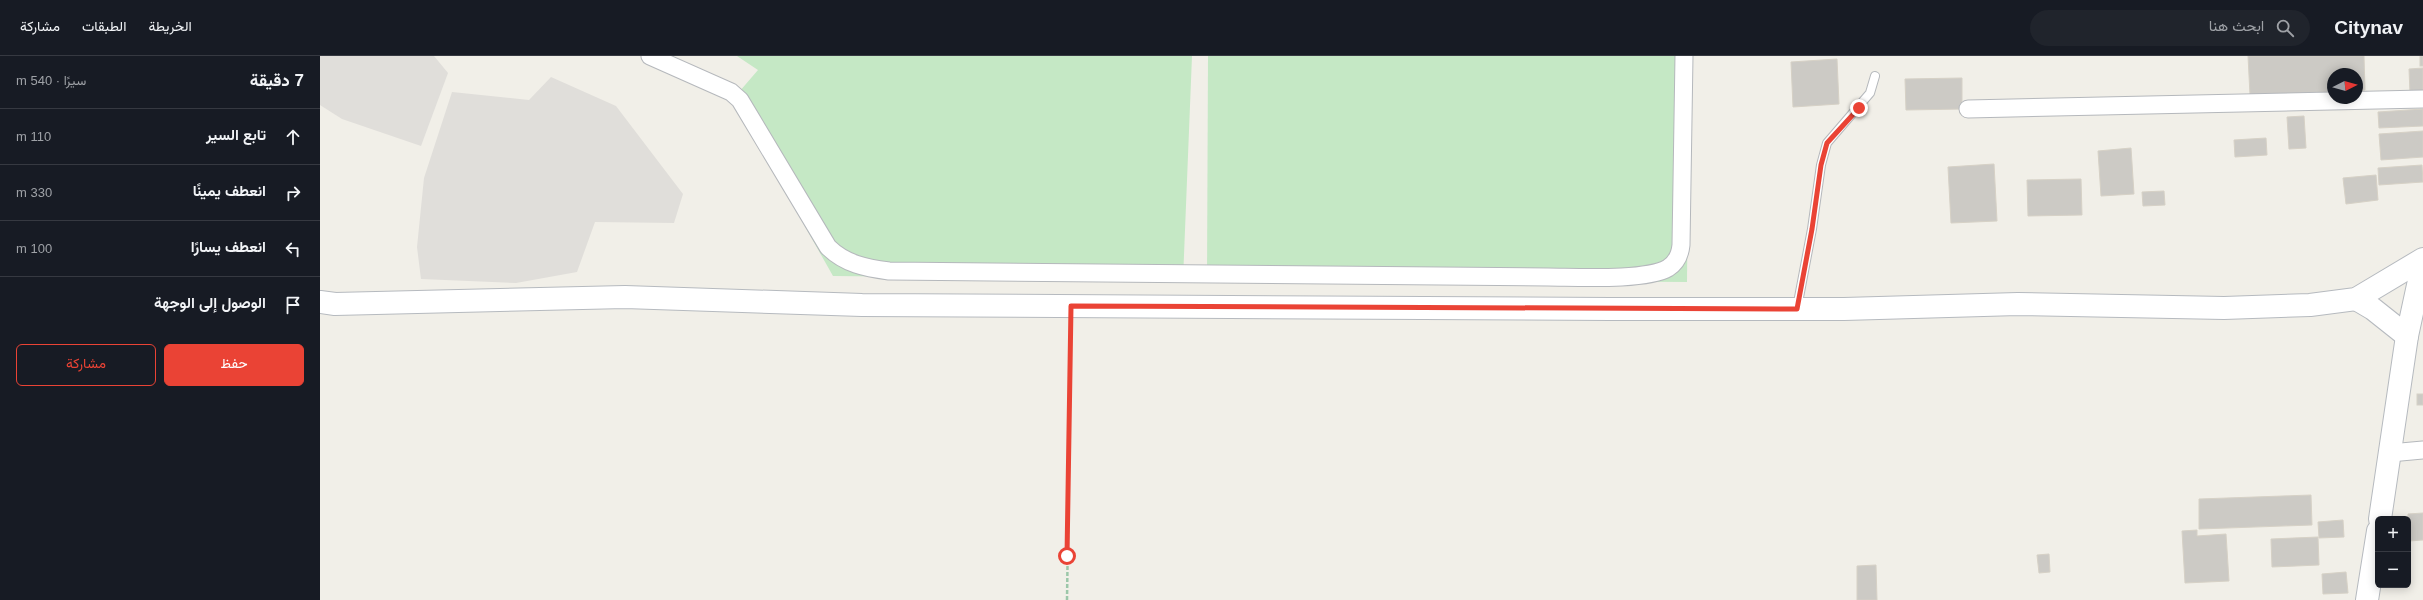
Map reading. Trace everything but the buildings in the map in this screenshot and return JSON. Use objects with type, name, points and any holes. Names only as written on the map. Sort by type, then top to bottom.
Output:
[{"type":"street","points":[[650,56],[731,92],[740,100],[828,247],[850,263],[868,268],[897,271],[1563,277],[1632,276],[1656,272],[1668,268],[1678,258],[1681,245],[1684,56]]},
{"type":"street","points":[[1968,110],[2423,99]]},
{"type":"street","points":[[320,302],[335,304],[625,297],[862,304],[1071,306],[1797,309],[2018,304],[2224,308],[2310,305],[2356,300],[2423,261]]},
{"type":"street","points":[[2380,516],[2407,336],[2423,261]]},
{"type":"street","points":[[2356,300],[2374,309],[2407,336]]},
{"type":"street","points":[[2390,453],[2423,450]]},
{"type":"street","points":[[2367,600],[2375,550]]},
{"type":"lane","points":[[1797,309],[1812,229],[1821,165],[1827,143],[1870,93],[1875,76]]},
{"type":"path","points":[[1067,600],[1071,306]]},
{"type":"shaded area","points":[[320,56],[434,56],[448,73],[421,146],[342,119],[320,105]]},
{"type":"shaded area","points":[[551,77],[616,106],[683,194],[674,223],[595,222],[577,272],[516,283],[421,279],[417,247],[424,178],[452,92],[529,100]]},
{"type":"green space","points":[[737,56],[1192,56],[1183,280],[833,276],[733,99],[758,70]]},
{"type":"green space","points":[[1208,56],[1689,56],[1687,282],[1207,279]]},
{"type":"route","points":[[1067,556],[1071,306],[1797,309],[1812,229],[1821,165],[1827,143],[1859,108]]}]
